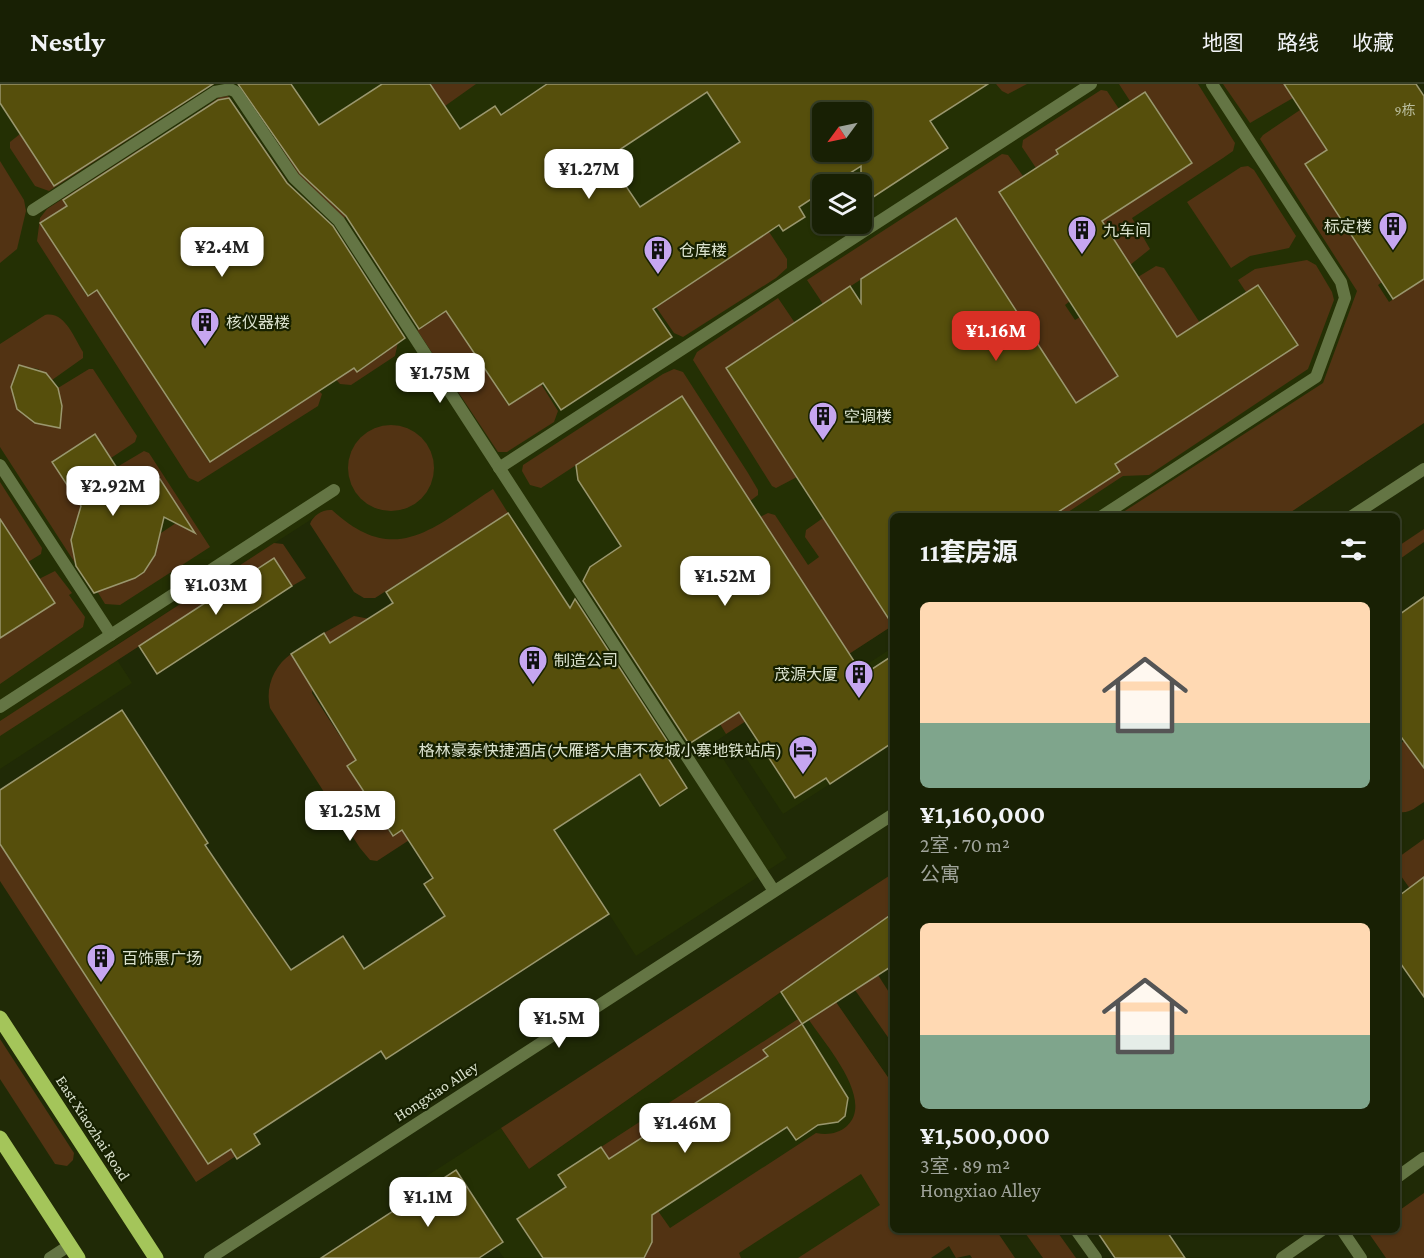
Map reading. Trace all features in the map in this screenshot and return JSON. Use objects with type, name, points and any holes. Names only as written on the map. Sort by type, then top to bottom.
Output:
[{"type":"main road","name":"East Xiaozhai Road","points":[[0,1018],[156,1258]]},
{"type":"main road","points":[[0,1138],[74,1252]]},
{"type":"street","points":[[500,468],[1091,84]]},
{"type":"street","points":[[1107,513],[1316,377],[1345,298],[1341,282],[1212,84]]},
{"type":"street","points":[[33,210],[215,92],[230,89],[236,92],[294,178],[339,221],[774,891]]},
{"type":"street","points":[[0,465],[111,636]]},
{"type":"street","points":[[1357,513],[1424,470]]},
{"type":"street","points":[[0,707],[334,490]]},
{"type":"street","name":"Hongxiao Alley","points":[[210,1258],[890,816]]},
{"type":"street","points":[[1400,1175],[1424,1158]]},
{"type":"street","points":[[1078,1233],[1096,1258]]},
{"type":"street","points":[[1281,1258],[1318,1233]]},
{"type":"street","points":[[1343,1233],[1361,1258]]},
{"type":"street","points":[[50,1258],[74,1252]]},
{"type":"shaded area","points":[[0,84],[1350,84],[1424,190],[1424,423],[1289,513],[890,513],[890,627],[713,743],[787,858],[636,956],[555,830],[541,838],[371,568],[315,517],[110,649],[132,683],[0,769]]},
{"type":"shaded area","points":[[210,84],[214,84],[49,191],[35,186],[10,148],[10,142],[20,134],[54,186]]},
{"type":"shaded area","points":[[240,84],[356,179],[476,355],[738,185],[787,259],[787,268],[776,278],[683,337],[674,333],[656,307],[481,363],[508,405],[541,384],[558,411],[554,422],[507,452],[498,452],[417,330],[442,314],[368,202],[344,218],[299,175]]},
{"type":"shaded area","points":[[430,84],[476,84],[445,106]]},
{"type":"shaded area","points":[[996,84],[1027,84],[1008,94]]},
{"type":"shaded area","points":[[1119,84],[1198,84],[1235,143],[1233,151],[1132,218],[1150,249],[1130,265],[1095,210],[1124,191],[1132,202],[1192,163],[1146,92],[1130,101]]},
{"type":"shaded area","points":[[1223,84],[1284,84],[1293,98],[1250,123]]},
{"type":"shaded area","points":[[1101,90],[1107,91],[1119,109],[1056,150],[1058,154],[1036,168],[1022,147],[1023,140]]},
{"type":"shaded area","points":[[228,96],[398,342],[395,356],[351,385],[340,384],[332,375],[345,373],[354,368],[357,372],[381,356],[379,352],[178,126],[220,97]]},
{"type":"shaded area","points":[[1350,105],[1382,282],[1378,285],[1389,302],[1424,279],[1424,423],[1289,513],[1122,513],[1323,383],[1357,291],[1260,139],[1300,110],[1313,129]]},
{"type":"shaded area","points":[[154,143],[148,153],[41,223],[87,296],[97,290],[209,462],[307,399],[271,343],[322,394],[318,406],[198,482],[189,478],[37,241],[40,218],[47,209],[140,149]]},
{"type":"shaded area","points":[[1002,154],[1008,155],[1023,176],[999,192],[1070,301],[1065,305],[1075,320],[1080,317],[1118,376],[1109,382],[1148,442],[1298,345],[1259,285],[1246,292],[1238,280],[1255,269],[1307,260],[1316,265],[1332,292],[1334,300],[1308,369],[1149,475],[1123,476],[1067,513],[1057,513],[1120,472],[956,218],[823,304],[807,280]]},
{"type":"shaded area","points":[[0,161],[24,200],[26,211],[17,249],[0,263]]},
{"type":"shaded area","points":[[1248,166],[1254,170],[1296,236],[1289,248],[1250,256],[1231,268],[1187,202],[1241,167]]},
{"type":"shaded area","points":[[1156,266],[1164,268],[1200,323],[1177,337],[1138,277]]},
{"type":"shaded area","points":[[778,298],[795,323],[726,368],[797,477],[776,488],[772,486],[693,360],[697,352]]},
{"type":"shaded area","points":[[45,315],[58,317],[63,321],[83,352],[83,358],[52,380],[38,369],[19,366],[14,378],[13,389],[18,408],[34,421],[58,424],[62,406],[58,388],[89,369],[93,369],[137,436],[135,442],[111,458],[95,434],[52,461],[83,509],[75,522],[72,535],[77,563],[116,583],[134,578],[147,568],[151,561],[158,535],[185,517],[160,480],[135,496],[117,467],[144,451],[149,453],[210,547],[120,605],[105,604],[91,581],[88,583],[0,447],[0,344]]},
{"type":"shaded area","points":[[674,369],[683,372],[748,473],[758,490],[758,495],[750,501],[682,396],[541,488],[530,485],[522,471],[523,465]]},
{"type":"shaded area","points":[[391,425],[415,432],[427,444],[434,468],[427,492],[415,504],[391,511],[367,504],[355,492],[348,468],[355,444],[367,432]]},
{"type":"shaded area","points":[[0,482],[42,548],[41,554],[28,562],[12,538],[0,546]]},
{"type":"shaded area","points":[[493,489],[508,513],[375,598],[364,598],[354,592],[310,524],[319,513],[332,510],[355,528],[376,537],[395,539],[414,536],[452,517]]},
{"type":"shaded area","points":[[768,513],[775,515],[808,565],[819,557],[805,537],[806,530],[823,518],[890,620],[890,627],[726,734],[720,724],[760,517]]},
{"type":"shaded area","points":[[1424,529],[1424,542],[1400,559],[1400,545]]},
{"type":"shaded area","points":[[274,543],[283,544],[306,578],[292,586],[274,559],[0,736],[0,721]]},
{"type":"shaded area","points":[[55,571],[72,593],[69,595],[85,617],[83,627],[0,684],[0,638],[39,579]]},
{"type":"shaded area","points":[[354,616],[370,619],[333,648],[324,633]]},
{"type":"shaded area","points":[[890,649],[890,657],[759,742],[826,778],[830,784],[783,814],[739,747]]},
{"type":"shaded area","points":[[291,654],[316,672],[312,693],[349,750],[365,754],[347,766],[392,836],[411,824],[417,835],[377,861],[370,860],[360,848],[270,708],[269,692],[272,678]]},
{"type":"shaded area","points":[[1404,741],[1424,768],[1424,802],[1404,812],[1400,811],[1400,744]]},
{"type":"shaded area","points":[[1424,839],[1424,877],[1418,900],[1400,876],[1400,856]]},
{"type":"shaded area","points":[[0,844],[207,1163],[231,1149],[236,1156],[196,1182],[0,881]]},
{"type":"shaded area","points":[[890,875],[890,915],[529,1169],[501,1128]]},
{"type":"shaded area","points":[[878,975],[890,994],[890,1040],[855,990]]},
{"type":"shaded area","points":[[781,992],[802,1024],[836,1002],[890,1080],[890,1233],[896,1233],[931,1258],[504,1258],[496,1247],[479,1258],[449,1258],[405,1190],[501,1128],[529,1169]]},
{"type":"shaded area","points":[[836,1002],[890,1080],[890,1233],[998,1233],[1015,1258],[972,1258],[970,1255],[956,1258],[949,1246],[931,1258],[798,1258],[880,1205],[861,1174],[739,1253],[741,1258],[642,1258],[649,1249],[652,1239],[647,1218],[658,1211],[670,1228],[816,1133],[832,1133],[847,1126],[854,1115],[855,1102],[852,1087],[835,1057],[809,1020]]},
{"type":"shaded area","points":[[798,1019],[802,1024],[764,1049],[768,1056],[609,1159],[601,1147]]},
{"type":"shaded area","points":[[0,1039],[74,1153],[73,1160],[67,1166],[55,1164],[0,1079]]},
{"type":"shaded area","points":[[1424,1193],[1424,1258],[1386,1258],[1369,1233],[1400,1233],[1400,1210]]},
{"type":"shaded area","points":[[1025,1233],[1058,1233],[1076,1258],[1043,1258]]},
{"type":"building","points":[[0,84],[213,84],[54,186],[0,103]]},
{"type":"building","points":[[238,84],[291,84],[319,125],[382,84],[430,84],[460,129],[495,106],[501,115],[547,84],[988,84],[930,121],[948,148],[872,198],[872,174],[861,174],[861,166],[849,174],[812,174],[812,199],[799,207],[805,217],[783,231],[779,225],[653,309],[672,337],[561,410],[543,383],[509,405],[446,311],[419,329],[346,216],[300,173]],"holes":[[[707,92],[740,142],[640,207],[607,158]]]},
{"type":"building","points":[[1284,84],[1416,84],[1424,96],[1424,279],[1393,299],[1305,164],[1327,150]]},
{"type":"building","points":[[1145,92],[1192,163],[1102,221],[1177,337],[1258,285],[1298,345],[1115,464],[1120,472],[1057,513],[890,513],[890,621],[726,368],[850,286],[861,303],[861,279],[956,218],[1076,403],[1118,376],[999,192],[1058,154],[1056,150]]},
{"type":"building","points":[[229,98],[287,183],[333,226],[405,338],[357,372],[354,368],[210,462],[97,290],[88,296],[40,223],[67,206],[63,200],[218,100]]},
{"type":"building","points":[[19,365],[46,373],[58,388],[62,406],[60,428],[35,423],[17,409],[11,387]]},
{"type":"building","points":[[682,396],[863,675],[890,657],[890,744],[830,784],[826,778],[795,798],[739,712],[689,744],[583,581],[590,567],[621,546],[578,480],[576,465]]},
{"type":"building","points":[[95,434],[135,496],[160,479],[195,533],[164,517],[155,555],[144,572],[135,578],[94,593],[76,566],[71,540],[81,506],[52,462]]},
{"type":"building","points":[[508,513],[570,608],[575,599],[675,753],[668,758],[687,788],[660,806],[640,774],[554,830],[609,914],[386,1059],[381,1051],[254,1134],[260,1144],[237,1159],[231,1149],[208,1164],[0,844],[0,790],[122,710],[208,843],[205,845],[291,970],[343,936],[364,969],[445,916],[424,884],[433,878],[402,830],[393,836],[347,766],[356,760],[291,654],[324,633],[330,643],[393,603],[386,592]]},
{"type":"building","points":[[0,519],[55,603],[0,638]]},
{"type":"building","points":[[274,558],[292,586],[157,674],[139,646]]},
{"type":"building","points":[[1424,597],[1424,768],[1400,735],[1400,614]]},
{"type":"building","points":[[1424,877],[1424,997],[1400,963],[1400,895]]},
{"type":"building","points":[[890,915],[890,967],[802,1024],[781,992]]},
{"type":"building","points":[[802,1024],[848,1098],[845,1116],[838,1122],[818,1125],[796,1140],[787,1127],[652,1215],[652,1242],[644,1258],[543,1258],[517,1219],[566,1187],[558,1175],[601,1147],[609,1159],[768,1056],[763,1050]]},
{"type":"building","points":[[456,1170],[503,1242],[479,1258],[321,1258]]},
{"type":"building","points":[[1098,1233],[1168,1233],[1185,1258],[1115,1258]]},
{"type":"place","name":"标定楼","points":[[1393,252]]},
{"type":"place","name":"九车间","points":[[1082,256]]},
{"type":"place","name":"仓库楼","points":[[658,276]]},
{"type":"place","name":"核仪器楼","points":[[205,348]]},
{"type":"place","name":"空调楼","points":[[823,442]]},
{"type":"place","name":"制造公司","points":[[533,686]]},
{"type":"place","name":"茂源大厦","points":[[859,700]]},
{"type":"place","name":"格林豪泰快捷酒店(大雁塔大唐不夜城小寨地铁站店)","points":[[803,776]]},
{"type":"place","name":"百饰惠广场","points":[[101,984]]}]
